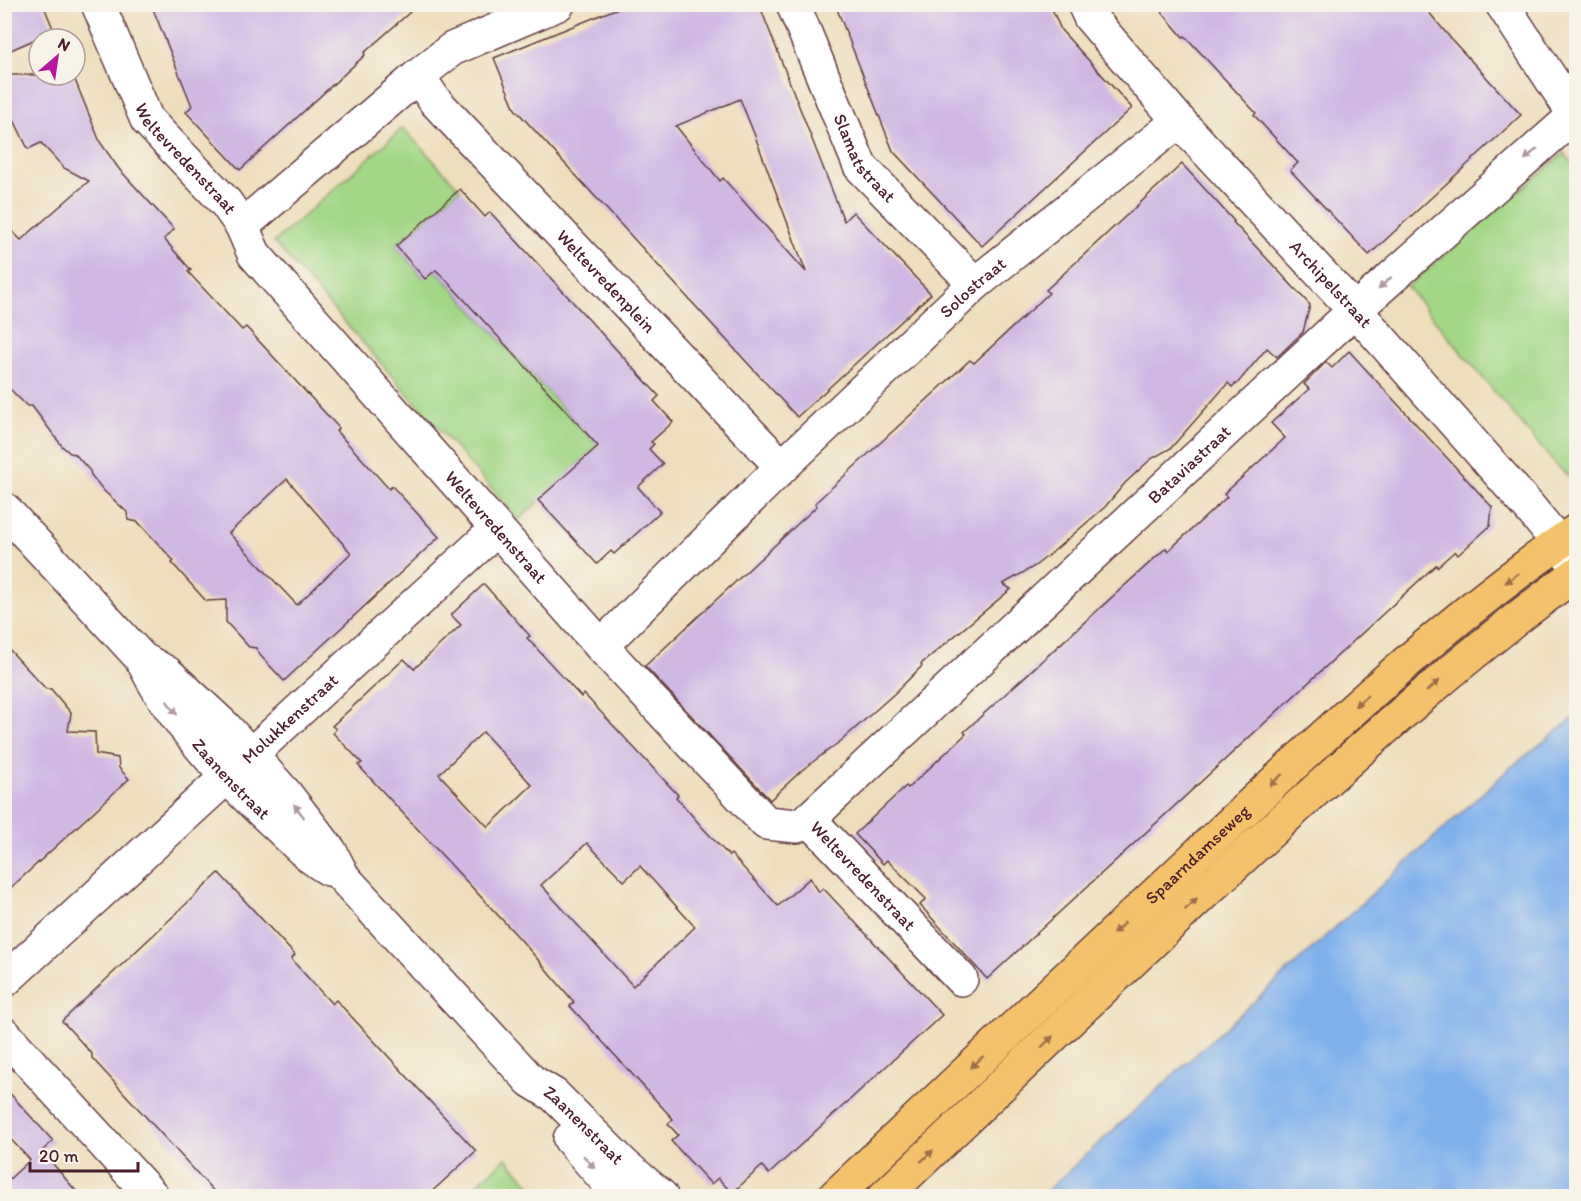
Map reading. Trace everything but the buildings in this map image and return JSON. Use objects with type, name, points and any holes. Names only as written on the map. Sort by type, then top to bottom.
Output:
[{"type":"main road","name":"Spaarndamseweg","points":[[835,1197],[1405,661],[1571,546]]},
{"type":"main road","name":"Spaarndamseweg","points":[[885,1197],[1206,891],[1341,766],[1429,689],[1518,616],[1576,574]]},
{"type":"street","name":"Weltevredenstraat","points":[[98,4],[147,120],[226,203],[242,226],[254,254],[497,529],[601,646],[766,823],[797,826],[809,819],[961,979]]},
{"type":"street","points":[[242,226],[452,49],[558,4]]},
{"type":"street","name":"Slamatstraat","points":[[793,4],[860,166],[975,284]]},
{"type":"street","name":"Archipelstraat","points":[[1084,4],[1090,17],[1179,121],[1571,546]]},
{"type":"street","points":[[1502,4],[1576,116]]},
{"type":"street","name":"Weltevredenplein","points":[[418,76],[435,101],[782,468]]},
{"type":"street","name":"Bataviastraat","points":[[809,819],[1355,310],[1576,116]]},
{"type":"street","name":"Solostraat","points":[[782,468],[975,284],[1179,121]]},
{"type":"street","points":[[601,646],[782,468]]},
{"type":"street","name":"Zaanenstraat","points":[[4,509],[142,659],[154,686],[201,747],[240,766],[262,813],[317,863],[343,877],[531,1081],[554,1095],[624,1165],[661,1197]]},
{"type":"street","name":"Molukkenstraat","points":[[4,981],[497,529]]},
{"type":"street","points":[[4,1034],[152,1197]]},
{"type":"street","name":"Zaanenstraat","points":[[531,1081],[541,1106],[620,1197]]},
{"type":"green space","points":[[403,128],[460,189],[396,246],[423,277],[436,270],[598,446],[519,520],[274,242]]},
{"type":"green space","points":[[1564,153],[1576,167],[1576,483],[1556,465],[1407,287]]},
{"type":"green space","points":[[506,1158],[540,1196],[464,1196]]},
{"type":"water","points":[[1576,716],[1576,1196],[1041,1196],[1510,768]]}]
